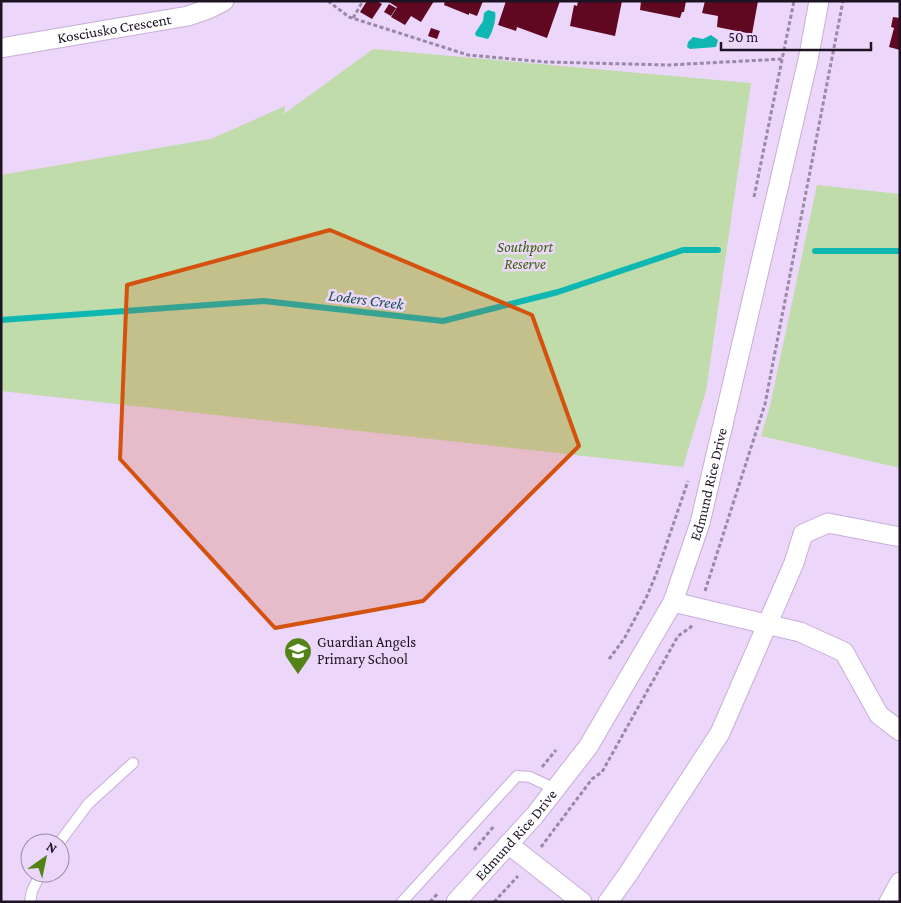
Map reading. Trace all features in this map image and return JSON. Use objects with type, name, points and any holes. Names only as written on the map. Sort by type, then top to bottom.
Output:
[{"type":"street","name":"Kosciusko Crescent","points":[[1,48],[188,16],[224,1]]},
{"type":"street","name":"Edmund Rice Drive","points":[[456,902],[535,815],[588,747],[673,602],[700,523],[804,79],[820,1]]},
{"type":"street","points":[[608,902],[720,733],[794,563],[803,534],[828,522],[900,537]]},
{"type":"street","points":[[673,602],[800,632],[844,652],[879,715],[900,730]]},
{"type":"street","points":[[508,844],[582,902]]},
{"type":"street","points":[[890,902],[900,882]]},
{"type":"lane","points":[[66,833],[88,804],[133,763]]},
{"type":"lane","points":[[402,902],[517,776],[530,777],[556,789]]},
{"type":"lane","points":[[30,902],[36,883]]},
{"type":"path","points":[[328,1],[349,17],[468,55],[546,62],[669,65],[782,59]]},
{"type":"path","points":[[353,18],[362,1]]},
{"type":"path","points":[[754,199],[794,1]]},
{"type":"path","points":[[608,660],[624,639],[648,596],[690,474]]},
{"type":"highlighted area","points":[[330,230],[532,315],[579,446],[423,601],[275,628],[120,459],[127,285]]},
{"type":"green space","name":"Southport Reserve","points":[[373,49],[751,83],[706,391],[683,467],[1,391],[1,175],[211,139],[285,106],[284,114]]},
{"type":"green space","points":[[817,185],[900,194],[900,468],[761,436],[770,406]]},
{"type":"shaded area","points":[[488,10],[495,12],[495,18],[494,26],[488,39],[476,36],[475,33],[483,21],[484,13]]},
{"type":"shaded area","points":[[711,35],[718,40],[716,47],[690,49],[687,47],[688,42],[693,37],[703,39]]},
{"type":"building","points":[[367,1],[377,1],[382,4],[372,19],[360,12]]},
{"type":"building","points":[[387,1],[434,1],[421,22],[411,16],[405,25],[391,17],[397,7]]},
{"type":"building","points":[[445,1],[483,1],[477,16],[469,13],[469,15],[444,5]]},
{"type":"building","points":[[506,1],[560,1],[547,38],[517,27],[516,31],[498,25]]},
{"type":"building","points":[[578,1],[622,1],[615,36],[570,26],[574,5],[577,6]]},
{"type":"building","points":[[641,1],[686,1],[684,12],[682,12],[680,18],[640,10]]},
{"type":"building","points":[[705,1],[758,1],[752,34],[717,27],[718,16],[702,13]]},
{"type":"building","points":[[389,4],[396,8],[391,16],[384,12]]},
{"type":"building","points":[[893,17],[900,18],[900,50],[889,47],[894,28],[891,27]]},
{"type":"building","points":[[431,28],[440,31],[437,39],[428,36]]},
{"type":"waterway","name":"Loders Creek","points":[[1,320],[264,301],[443,321],[558,292],[683,250],[718,250]]},
{"type":"waterway","name":"Loders Creek","points":[[815,251],[900,251]]},
{"type":"place","name":"Guardian Angels Primary School","points":[[298,675]]}]
